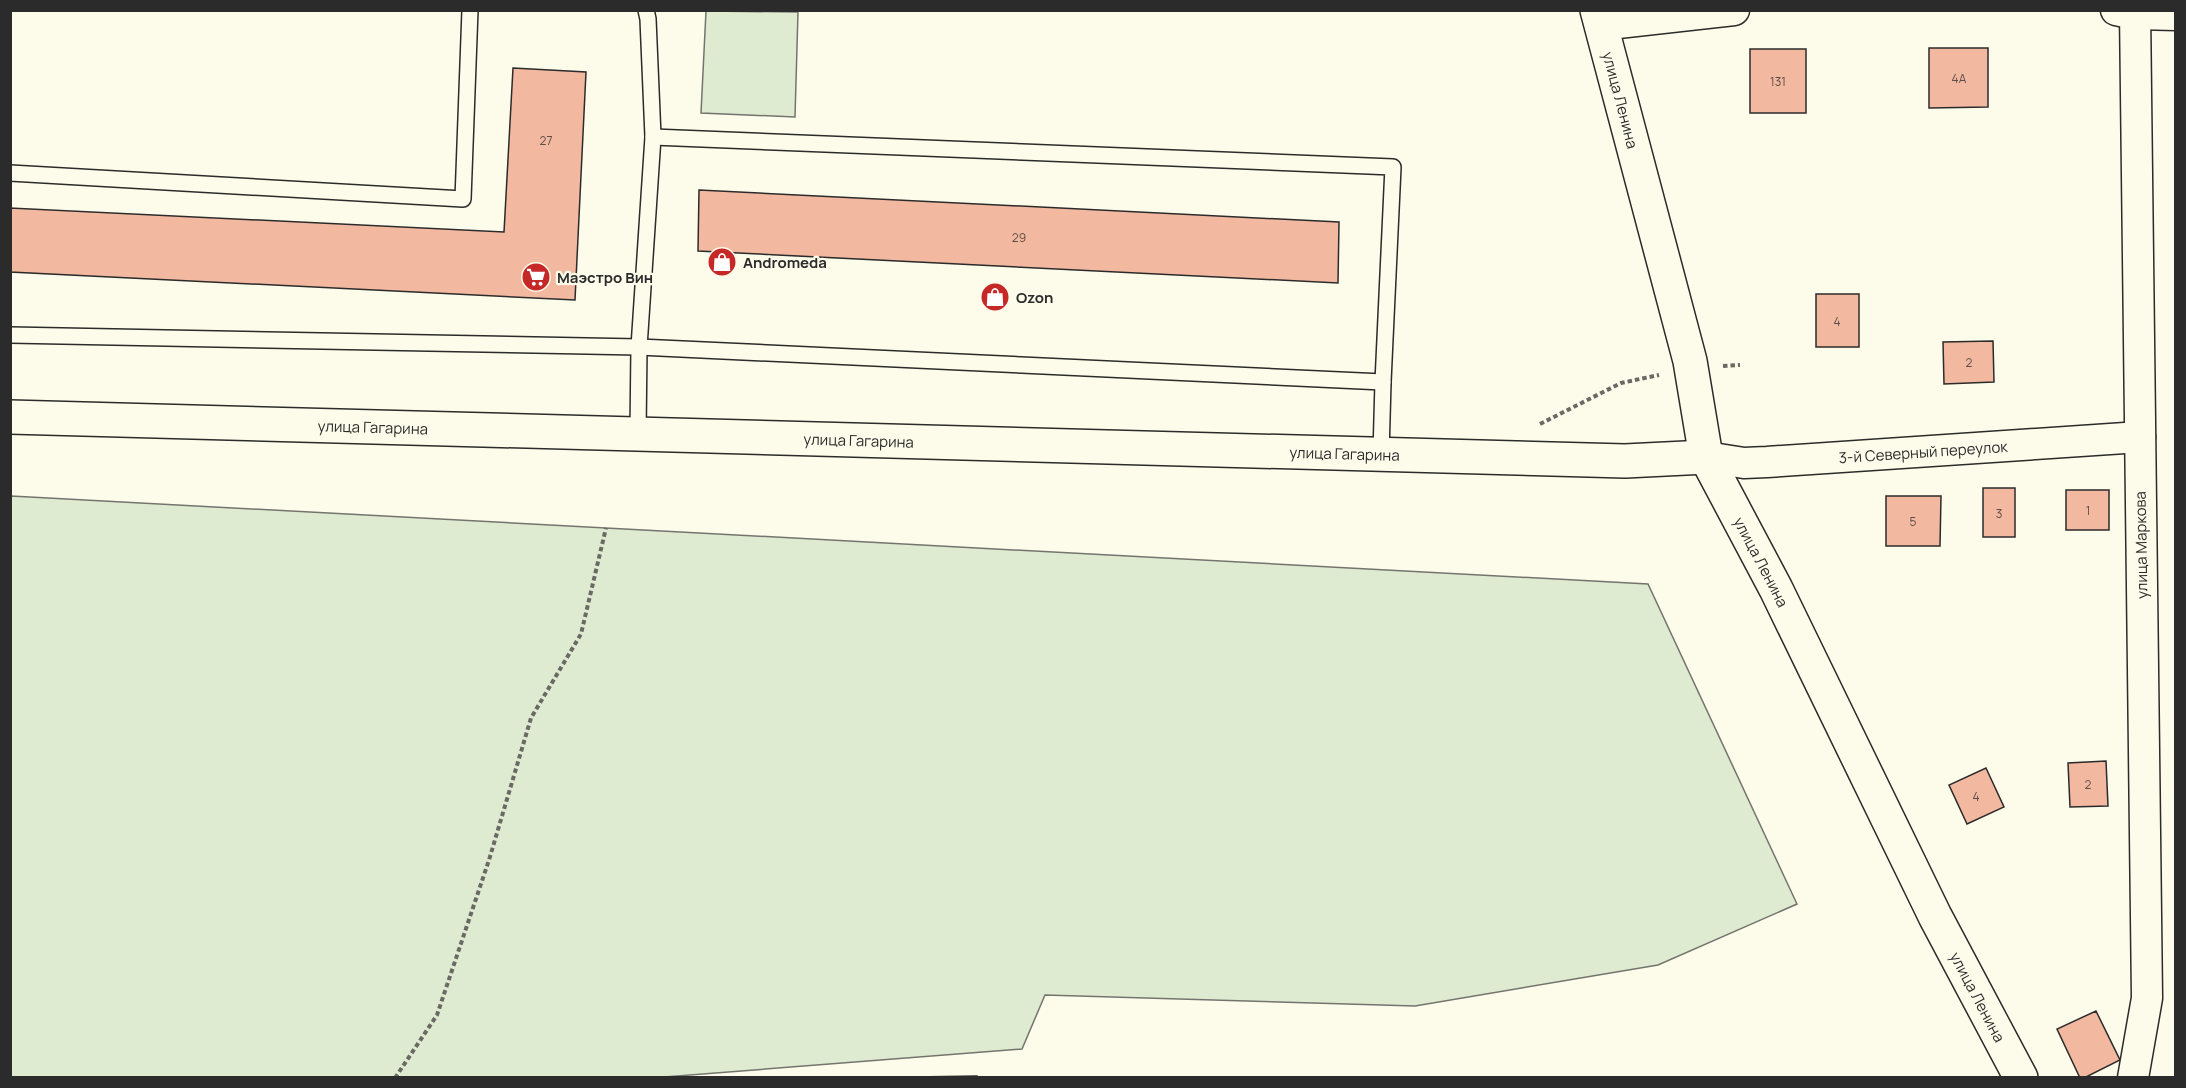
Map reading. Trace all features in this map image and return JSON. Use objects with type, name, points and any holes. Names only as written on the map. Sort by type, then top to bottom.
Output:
[{"type":"street","points":[[1598,17],[1734,10]]},
{"type":"street","points":[[2129,12],[2175,15]]},
{"type":"street","name":"улица Маркова","points":[[2129,12],[2140,437],[2147,998],[2133,1077]]},
{"type":"street","name":"улица Ленина","points":[[1598,17],[1691,366],[1706,457],[1776,589],[1935,916],[2021,1077]]},
{"type":"street","name":"улица Гагарина","points":[[10,417],[1625,461],[1706,457]]},
{"type":"street","name":"3-й Северный переулок","points":[[1706,457],[1744,463],[1767,462],[2140,437]]},
{"type":"lane","points":[[10,173],[463,199],[470,10]]},
{"type":"lane","points":[[638,433],[639,347],[653,137],[646,10]]},
{"type":"lane","points":[[653,137],[1393,166],[1381,454]]},
{"type":"lane","points":[[10,335],[639,347],[1383,382]]},
{"type":"path","points":[[1537,426],[1621,383],[1691,366],[1740,365]]},
{"type":"path","points":[[395,1077],[437,1015],[489,860],[531,718],[581,634],[606,528]]},
{"type":"green space","points":[[706,11],[798,12],[795,117],[701,113]]},
{"type":"green space","points":[[11,496],[1648,584],[1797,904],[1658,965],[1415,1006],[1045,995],[1022,1049],[651,1078],[11,1077]]},
{"type":"building","points":[[1929,48],[1988,48],[1988,107],[1929,108]]},
{"type":"building","points":[[1750,49],[1806,49],[1806,113],[1750,113]]},
{"type":"building","points":[[513,68],[586,72],[575,300],[10,272],[10,208],[504,232]]},
{"type":"building","points":[[699,190],[1339,222],[1338,283],[698,251]]},
{"type":"building","points":[[1816,294],[1859,294],[1859,347],[1816,347]]},
{"type":"building","points":[[1993,341],[1994,382],[1944,384],[1943,342]]},
{"type":"building","points":[[1983,488],[2015,488],[2015,537],[1983,537]]},
{"type":"building","points":[[2066,490],[2109,490],[2109,530],[2066,530]]},
{"type":"building","points":[[1886,496],[1941,496],[1940,546],[1886,546]]},
{"type":"building","points":[[2106,761],[2108,806],[2070,807],[2068,763]]},
{"type":"building","points":[[1986,768],[2004,807],[1967,824],[1949,785]]},
{"type":"building","points":[[2096,1011],[2120,1060],[2080,1078],[2057,1029]]},
{"type":"building","points":[[977,1076],[977,1078],[913,1078],[913,1077]]},
{"type":"place","name":"Andromeda","points":[[722,262]]},
{"type":"place","name":"Маэстро Вин","points":[[536,277]]},
{"type":"place","name":"Ozon","points":[[995,297]]}]
